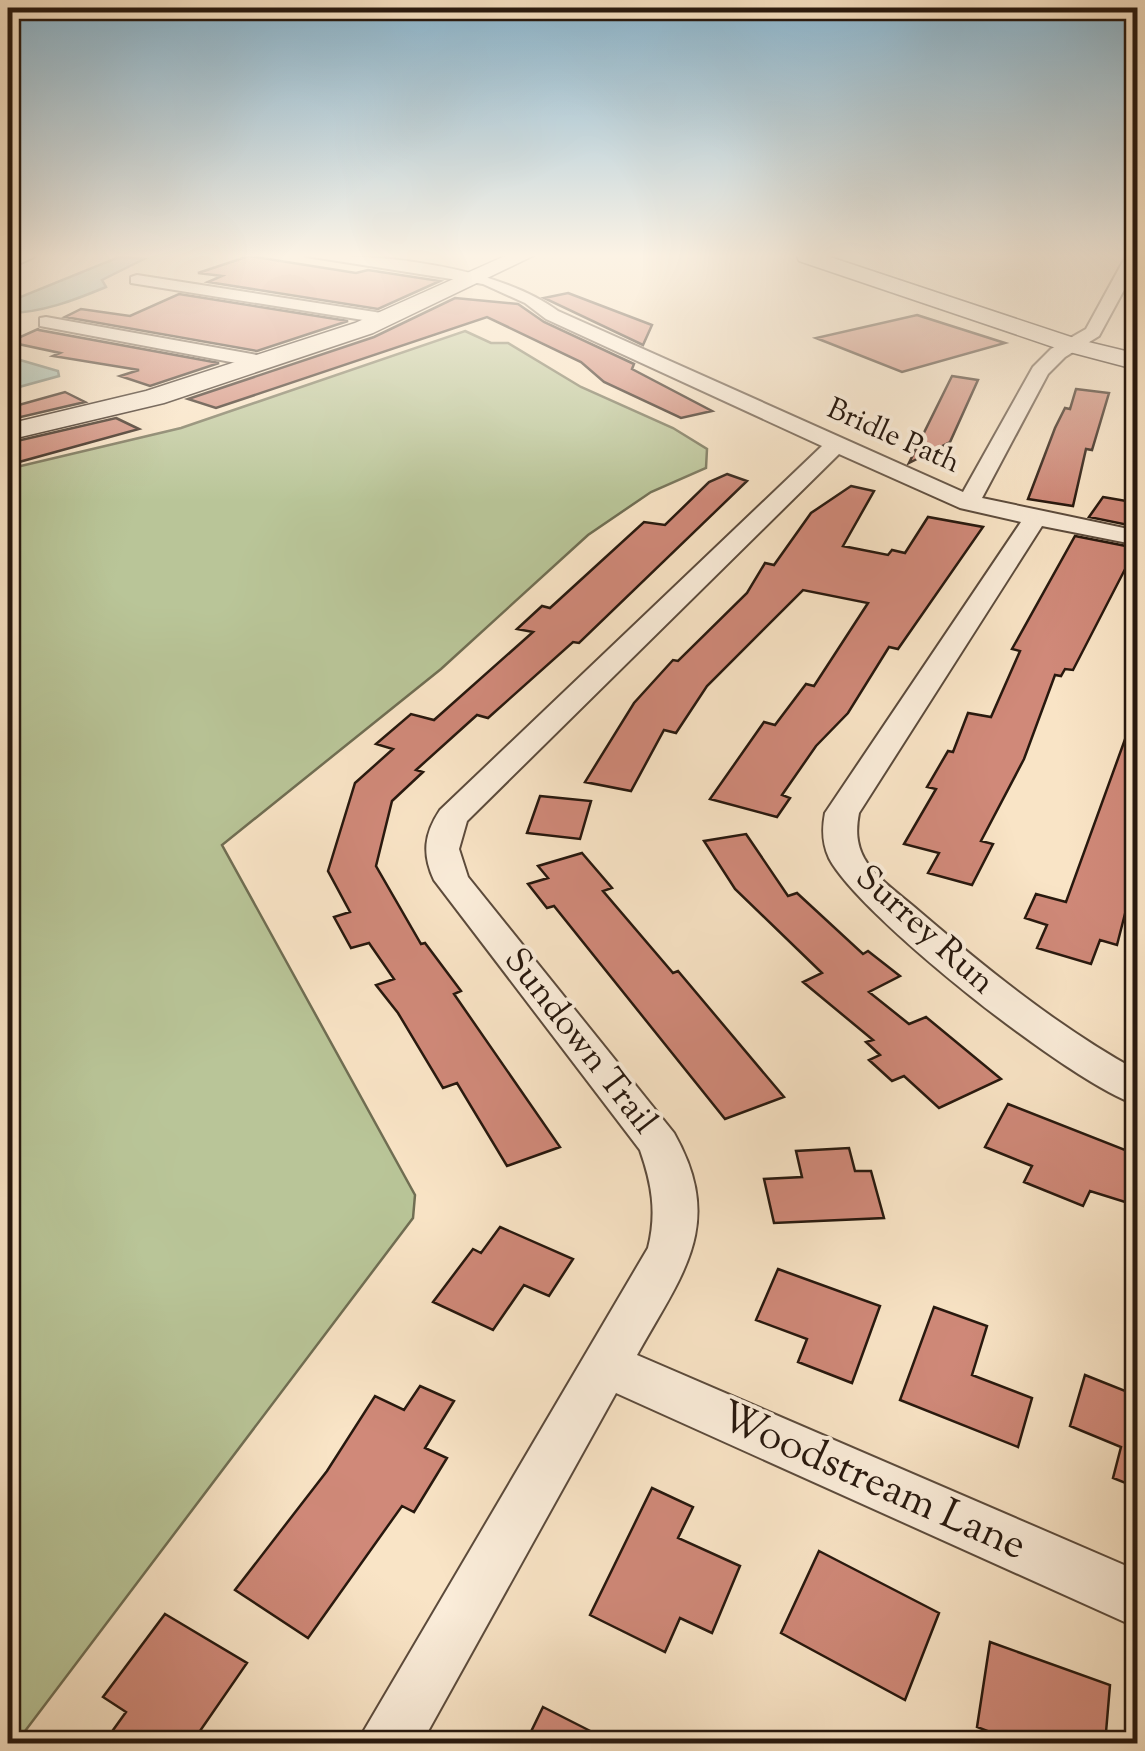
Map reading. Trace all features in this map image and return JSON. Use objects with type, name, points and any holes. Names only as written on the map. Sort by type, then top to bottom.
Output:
[{"type":"main road","points":[[8,432],[116,408],[334,338]]},
{"type":"main road","points":[[1078,338],[1138,345]]},
{"type":"main road","points":[[1079,338],[1138,362]]},
{"type":"street","points":[[131,338],[263,362]]},
{"type":"street","name":"Bridle Path","points":[[602,338],[968,503],[1138,538]]},
{"type":"street","points":[[968,503],[1026,391],[1040,371],[1082,339]]},
{"type":"street","name":"Sundown Trail","points":[[387,1744],[671,1251],[680,1216],[673,1178],[659,1144],[452,880],[440,858],[442,838],[452,817],[836,444]]},
{"type":"street","name":"Surrey Run","points":[[1035,518],[842,813],[837,836],[844,856],[861,879],[1022,1020],[1077,1058],[1138,1090]]},
{"type":"street","name":"Woodstream Lane","points":[[606,1365],[1138,1600]]},
{"type":"green space","points":[[445,338],[480,338],[491,343],[508,343],[581,387],[673,428],[707,449],[706,468],[651,492],[588,535],[441,669],[222,845],[415,1195],[413,1218],[16,1743],[8,1743],[8,469],[181,428]]},
{"type":"water","points":[[20,360],[58,371],[59,376],[8,390],[8,361]]},
{"type":"building","points":[[19,338],[81,338],[219,363],[150,386],[120,376],[139,370],[53,356],[60,353],[9,342]]},
{"type":"building","points":[[182,338],[297,338],[257,351]]},
{"type":"building","points":[[372,338],[425,338],[216,408],[188,399]]},
{"type":"building","points":[[530,338],[578,338],[634,364],[632,369],[712,411],[681,418],[604,382],[581,362]]},
{"type":"building","points":[[628,338],[646,338],[643,345]]},
{"type":"building","points":[[816,338],[988,338],[1005,343],[902,372]]},
{"type":"building","points":[[952,376],[978,380],[950,442],[909,463]]},
{"type":"building","points":[[1076,389],[1109,393],[1092,450],[1086,449],[1073,506],[1028,499],[1055,428],[1065,408],[1070,409]]},
{"type":"building","points":[[65,392],[85,402],[8,420],[8,408]]},
{"type":"building","points":[[116,418],[139,429],[8,465],[8,443]]},
{"type":"building","points":[[727,474],[747,481],[579,643],[573,642],[488,718],[477,715],[416,770],[423,772],[392,801],[376,866],[421,944],[425,943],[461,991],[454,994],[560,1147],[507,1166],[457,1083],[443,1088],[398,1013],[376,985],[394,979],[369,943],[351,948],[334,917],[350,912],[328,871],[355,783],[393,749],[376,744],[411,714],[434,720],[533,632],[517,629],[542,606],[550,608],[644,522],[665,525],[709,482]]},
{"type":"building","points":[[851,486],[874,491],[843,546],[888,555],[892,550],[905,553],[928,517],[983,527],[898,649],[889,647],[848,713],[816,746],[782,795],[790,798],[777,817],[710,799],[764,722],[775,725],[806,684],[814,686],[868,603],[803,590],[707,686],[676,733],[664,730],[631,791],[585,782],[634,703],[673,660],[678,661],[747,593],[765,563],[774,565],[811,513]]},
{"type":"building","points":[[1103,497],[1138,503],[1138,527],[1089,517]]},
{"type":"building","points":[[1075,536],[1136,548],[1073,670],[1065,669],[1061,676],[1055,675],[1024,759],[981,841],[993,844],[972,885],[928,873],[939,853],[904,844],[936,789],[927,787],[948,751],[953,752],[968,713],[991,717],[1020,651],[1012,649]]},
{"type":"building","points":[[1136,709],[1138,863],[1117,945],[1100,940],[1091,964],[1037,948],[1047,925],[1025,918],[1036,894],[1066,902]]},
{"type":"building","points":[[540,796],[591,801],[580,839],[527,833]]},
{"type":"building","points":[[746,834],[788,896],[797,893],[863,954],[868,951],[900,976],[869,992],[909,1024],[926,1017],[1001,1079],[939,1108],[904,1076],[892,1081],[869,1060],[880,1055],[866,1042],[873,1040],[803,982],[822,973],[735,889],[704,841]]},
{"type":"building","points":[[582,853],[612,888],[603,891],[673,973],[678,971],[784,1097],[725,1119],[554,906],[547,908],[528,884],[548,878],[538,866]]},
{"type":"building","points":[[1008,1104],[1138,1155],[1138,1206],[1090,1191],[1083,1206],[1024,1182],[1032,1166],[985,1147]]},
{"type":"building","points":[[849,1148],[855,1171],[871,1171],[884,1218],[774,1223],[764,1179],[802,1177],[796,1151]]},
{"type":"building","points":[[500,1227],[573,1259],[549,1296],[524,1285],[493,1330],[433,1302],[473,1249],[481,1253]]},
{"type":"building","points":[[778,1269],[880,1306],[852,1383],[798,1362],[807,1339],[756,1320]]},
{"type":"building","points":[[934,1307],[987,1326],[972,1375],[1032,1398],[1018,1447],[900,1400]]},
{"type":"building","points":[[1085,1375],[1138,1396],[1138,1488],[1113,1478],[1121,1447],[1070,1426]]},
{"type":"building","points":[[420,1386],[454,1401],[425,1448],[447,1458],[414,1512],[402,1506],[308,1638],[235,1590],[327,1471],[375,1396],[404,1410]]},
{"type":"building","points":[[652,1488],[693,1507],[678,1538],[740,1566],[712,1633],[680,1618],[665,1652],[590,1615]]},
{"type":"building","points":[[819,1551],[939,1613],[905,1700],[781,1633]]},
{"type":"building","points":[[165,1614],[247,1663],[191,1744],[103,1744],[126,1712],[103,1697]]},
{"type":"building","points":[[990,1642],[1110,1685],[1105,1744],[1021,1744],[977,1727]]},
{"type":"building","points":[[543,1707],[616,1744],[525,1744]]}]
